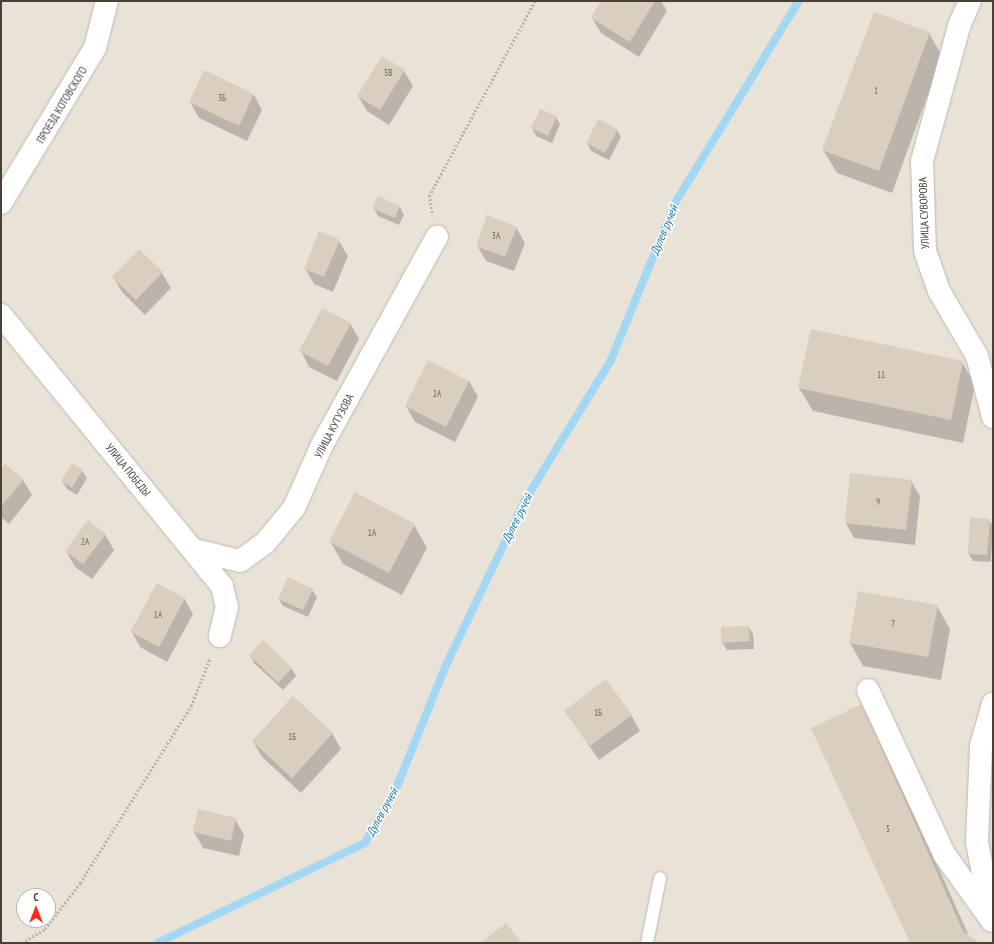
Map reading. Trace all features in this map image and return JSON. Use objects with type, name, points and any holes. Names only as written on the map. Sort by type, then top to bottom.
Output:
[{"type":"street","name":"ПРОЕЗД КОТОВСКОГО","points":[[1,203],[95,48],[107,1]]},
{"type":"street","name":"УЛИЦА СУВОРОВА","points":[[970,1],[960,23],[922,161],[924,251],[939,291],[977,356],[993,417]]},
{"type":"street","name":"УЛИЦА КУТУЗОВА","points":[[194,550],[240,561],[265,543],[294,508],[322,446],[437,237]]},
{"type":"street","name":"УЛИЦА ПОБЕДЫ","points":[[1,315],[222,586],[227,607],[220,636]]},
{"type":"street","points":[[868,690],[944,854],[993,921]]},
{"type":"street","points":[[993,704],[981,746],[977,842],[993,921]]},
{"type":"lane","points":[[647,943],[660,878]]},
{"type":"path","points":[[437,237],[429,196],[535,1]]},
{"type":"path","points":[[22,943],[45,929],[80,884],[122,821],[191,706],[220,636]]},
{"type":"shaded area","points":[[1,1],[993,1],[993,943],[1,943]]},
{"type":"building","points":[[601,1],[655,1],[630,42],[591,18]]},
{"type":"building","points":[[874,12],[930,32],[879,171],[822,150]]},
{"type":"building","points":[[382,56],[405,70],[380,110],[357,96]]},
{"type":"building","points":[[204,70],[254,94],[239,126],[189,102]]},
{"type":"building","points":[[540,109],[557,116],[548,136],[531,128]]},
{"type":"building","points":[[598,119],[618,129],[605,153],[586,143]]},
{"type":"building","points":[[378,196],[400,206],[395,218],[372,208]]},
{"type":"building","points":[[487,215],[517,227],[505,257],[476,246]]},
{"type":"building","points":[[319,231],[340,240],[324,277],[304,269]]},
{"type":"building","points":[[139,249],[163,272],[136,300],[112,277]]},
{"type":"building","points":[[322,308],[351,323],[328,366],[299,351]]},
{"type":"building","points":[[811,329],[963,361],[951,420],[798,388]]},
{"type":"building","points":[[428,360],[469,381],[446,427],[405,406]]},
{"type":"building","points":[[72,463],[83,470],[72,488],[61,481]]},
{"type":"building","points":[[5,464],[24,479],[1,507],[1,469]]},
{"type":"building","points":[[850,473],[912,480],[906,530],[845,523]]},
{"type":"building","points":[[355,492],[415,524],[389,573],[329,542]]},
{"type":"building","points":[[970,517],[990,519],[987,555],[968,554]]},
{"type":"building","points":[[88,520],[106,534],[83,564],[65,551]]},
{"type":"building","points":[[288,577],[313,589],[303,610],[278,599]]},
{"type":"building","points":[[157,583],[185,598],[159,647],[130,632]]},
{"type":"building","points":[[858,591],[938,605],[928,657],[849,643]]},
{"type":"building","points":[[749,626],[750,641],[721,643],[721,627]]},
{"type":"building","points":[[263,640],[292,668],[278,683],[249,655]]},
{"type":"building","points":[[606,679],[632,715],[590,746],[564,711]]},
{"type":"building","points":[[293,696],[333,733],[292,778],[252,741]]},
{"type":"building","points":[[862,704],[963,931],[980,943],[910,943],[811,728]]},
{"type":"building","points":[[198,809],[236,818],[231,841],[193,832]]},
{"type":"building","points":[[506,923],[522,943],[480,943]]},
{"type":"waterway","name":"Дулев ручей","points":[[157,943],[365,843],[398,784],[446,665],[524,502],[611,360],[675,203],[799,1]]}]
